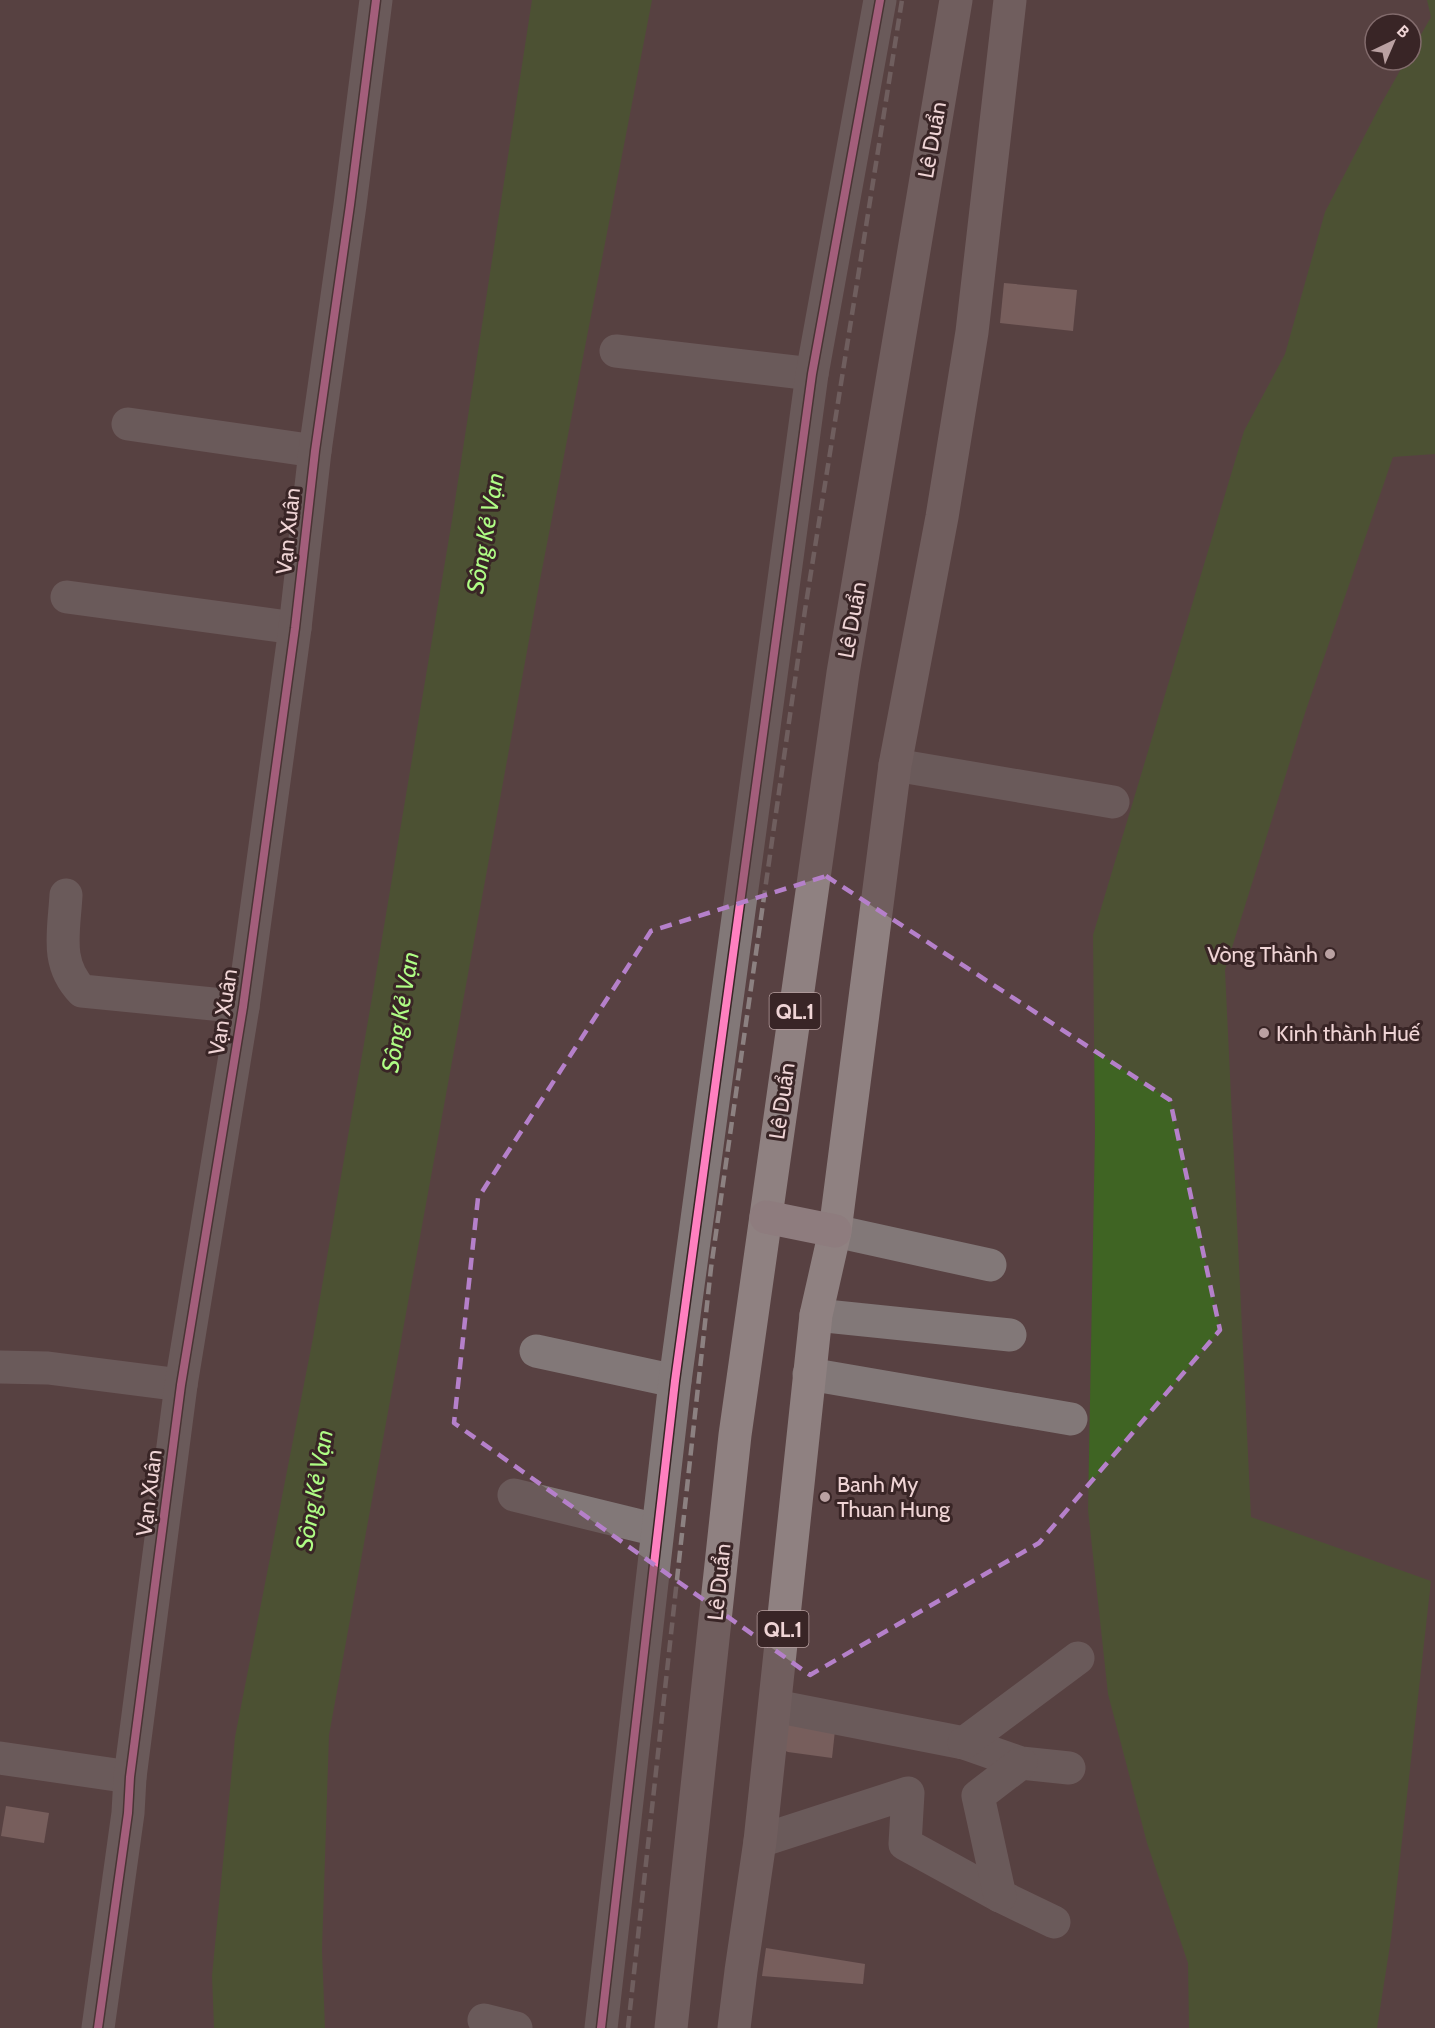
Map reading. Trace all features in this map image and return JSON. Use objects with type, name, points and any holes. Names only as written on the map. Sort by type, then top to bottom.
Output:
[{"type":"highway","points":[[766,1216],[835,1231]]},
{"type":"main road","name":"Lê Duẩn","points":[[671,2028],[735,1436],[843,673],[956,0]]},
{"type":"main road","name":"QL.1","points":[[734,2028],[776,1706],[816,1315],[835,1231],[895,765],[942,517],[972,332],[1010,0]]},
{"type":"street","name":"Vạn Xuân","points":[[98,2028],[128,1813],[130,1777],[182,1385],[243,1007],[295,628],[315,451],[376,0]]},
{"type":"street","points":[[601,2028],[675,1381],[812,374],[880,0]]},
{"type":"street","points":[[616,351],[812,374]]},
{"type":"street","points":[[128,424],[315,451]]},
{"type":"street","points":[[68,597],[295,628]]},
{"type":"street","points":[[895,765],[1113,802]]},
{"type":"street","points":[[66,895],[62,953],[70,979],[82,991],[243,1007]]},
{"type":"street","points":[[835,1231],[990,1265]]},
{"type":"street","points":[[816,1315],[1010,1335]]},
{"type":"street","points":[[536,1351],[675,1381]]},
{"type":"street","points":[[0,1367],[48,1368],[182,1385]]},
{"type":"street","points":[[809,1374],[1071,1419]]},
{"type":"street","points":[[514,1495],[657,1530]]},
{"type":"street","points":[[964,1743],[1078,1658]]},
{"type":"street","points":[[776,1706],[964,1743],[1021,1763],[1069,1768]]},
{"type":"street","points":[[0,1758],[130,1777]]},
{"type":"street","points":[[999,1896],[978,1796],[1021,1763]]},
{"type":"street","points":[[760,1841],[908,1793],[905,1845],[999,1896],[1054,1922]]},
{"type":"street","points":[[484,2020],[516,2028]]},
{"type":"highlighted area","points":[[826,876],[1170,1100],[1220,1330],[1039,1543],[810,1675],[454,1423],[478,1198],[651,931]]},
{"type":"water","name":"Sông Kẻ Vạn","points":[[532,0],[652,0],[540,580],[329,1735],[322,1950],[325,2028],[214,2028],[212,1976],[235,1737],[313,1338],[374,986],[452,520]]},
{"type":"water","name":"Kinh thành Huế","points":[[1427,0],[1435,0],[1435,454],[1393,457],[1306,710],[1225,970],[1251,1517],[1431,1581],[1391,1939],[1377,2028],[1189,2028],[1188,1963],[1147,1843],[1108,1694],[1088,1510],[1095,1132],[1093,935],[1244,431],[1285,354],[1325,212],[1399,72],[1423,72],[1423,31],[1431,17]]},
{"type":"building","points":[[1004,283],[1077,290],[1073,331],[1000,323]]},
{"type":"building","points":[[780,1718],[836,1721],[832,1758],[788,1752],[779,1748]]},
{"type":"building","points":[[6,1806],[49,1813],[44,1843],[1,1836]]},
{"type":"building","points":[[766,1948],[865,1964],[863,1984],[762,1976]]},
{"type":"railway","points":[[628,2028],[711,1268],[805,610],[902,0]]},
{"type":"cycle path","points":[[98,2028],[128,1813],[130,1777],[181,1385],[243,1007],[295,628],[315,451],[376,0]]},
{"type":"cycle path","points":[[601,2028],[675,1381],[812,374],[880,0]]},
{"type":"place","name":"Vòng Thành","points":[[1330,954]]},
{"type":"place","name":"Kinh thành Huế","points":[[1264,1033]]},
{"type":"place","name":"Banh My Thuan Hung","points":[[825,1497]]}]
